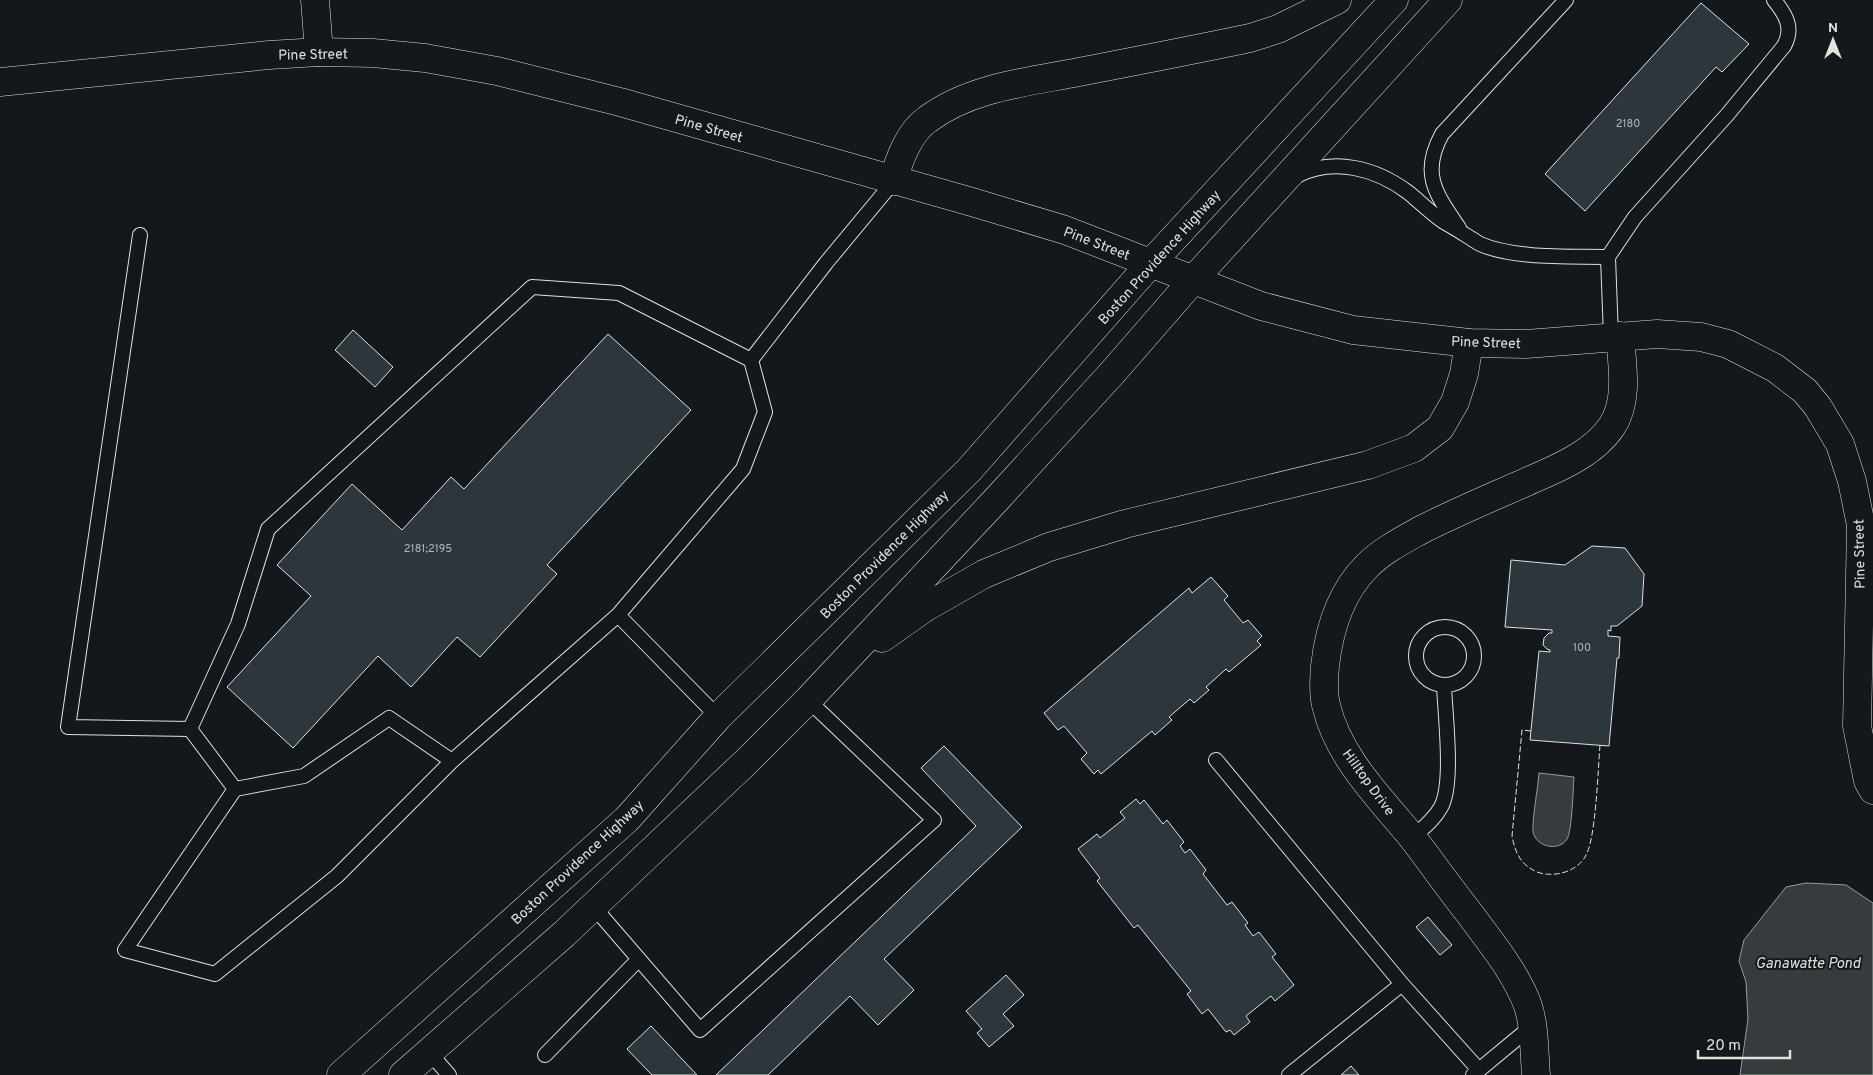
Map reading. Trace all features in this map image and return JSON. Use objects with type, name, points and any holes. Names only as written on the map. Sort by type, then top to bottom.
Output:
[{"type":"main road","points":[[315,0],[318,52]]},
{"type":"main road","points":[[894,181],[897,165],[909,141],[926,119],[967,97],[1016,85],[1250,38],[1278,29],[1337,0]]},
{"type":"main road","name":"Boston Providence Highway","points":[[341,1075],[627,819],[718,717],[969,470],[1151,264],[1394,0]]},
{"type":"main road","points":[[403,1075],[593,906],[747,761],[808,700],[996,500],[1448,0]]},
{"type":"main road","name":"Pine Street","points":[[0,82],[269,55],[318,52],[425,58],[497,71],[620,102],[972,202],[1065,230],[1261,306],[1353,330],[1469,343],[1526,344],[1657,334],[1702,336],[1728,344],[1749,353],[1775,368],[1805,391],[1818,406],[1840,444],[1852,481],[1860,525],[1858,726],[1868,781],[1873,790]]},
{"type":"main road","name":"Hilltop Drive","points":[[1536,1075],[1532,1026],[1528,1005],[1515,978],[1502,955],[1412,838],[1362,777],[1337,736],[1325,703],[1326,665],[1332,630],[1345,596],[1367,566],[1380,554],[1442,520],[1560,467],[1583,453],[1613,425],[1621,406],[1623,387],[1616,337]]},
{"type":"main road","points":[[832,674],[926,607],[984,574],[1049,547],[1125,524],[1368,465],[1414,448],[1440,428],[1455,402],[1464,374],[1469,343]]},
{"type":"lane","points":[[1462,232],[1443,205],[1436,190],[1431,173],[1431,160],[1435,147],[1442,134],[1566,0]]},
{"type":"lane","points":[[1616,337],[1608,257],[1635,217],[1727,115],[1784,46],[1789,37],[1789,24],[1784,12],[1774,0]]},
{"type":"lane","points":[[1282,183],[1304,172],[1322,167],[1344,166],[1361,168],[1386,179],[1408,192],[1444,222],[1480,244],[1502,251],[1541,255],[1608,257]]},
{"type":"lane","points":[[751,360],[826,263],[894,181]]},
{"type":"lane","points":[[140,235],[68,727],[190,730]]},
{"type":"lane","points":[[190,730],[238,624],[268,529],[532,288],[619,293],[751,360],[765,412],[744,469],[618,615],[452,761],[337,876],[215,974],[125,950],[235,789],[304,776],[389,718],[452,761]]},
{"type":"lane","points":[[618,615],[718,717]]},
{"type":"lane","points":[[1440,627],[1450,627],[1459,630],[1466,636],[1474,653],[1473,662],[1463,678],[1455,683],[1444,685],[1427,679],[1420,672],[1416,664],[1415,654],[1423,636],[1431,630],[1440,627]]},
{"type":"lane","points":[[1412,838],[1431,822],[1436,815],[1442,805],[1447,788],[1444,685]]},
{"type":"lane","points":[[593,906],[700,1030],[934,820],[808,700]]},
{"type":"lane","points":[[190,730],[235,789]]},
{"type":"lane","points":[[1216,760],[1476,1073],[1532,1026]]},
{"type":"lane","points":[[545,1055],[639,959]]},
{"type":"lane","points":[[1289,1075],[1402,984]]},
{"type":"lane","points":[[429,1052],[449,1075]]},
{"type":"water","points":[[1539,773],[1574,777],[1569,835],[1559,846],[1543,844],[1538,841],[1533,832]]},
{"type":"water","name":"Ganawatte Pond","points":[[1806,883],[1846,885],[1873,903],[1873,1075],[1740,1075],[1748,1019],[1746,982],[1739,961],[1744,940],[1786,887]]},
{"type":"building","points":[[1701,3],[1749,44],[1722,72],[1716,67],[1585,211],[1545,174]]},
{"type":"building","points":[[353,330],[393,367],[375,387],[335,350]]},
{"type":"building","points":[[608,334],[691,410],[547,565],[557,574],[480,657],[457,637],[411,687],[378,656],[293,748],[227,687],[311,596],[277,565],[352,484],[402,530],[451,477],[464,489]]},
{"type":"building","points":[[1592,546],[1625,548],[1644,574],[1642,606],[1617,626],[1611,626],[1611,631],[1608,630],[1608,636],[1620,637],[1609,746],[1530,740],[1539,651],[1550,652],[1543,645],[1544,638],[1549,633],[1552,633],[1552,630],[1505,627],[1511,560],[1565,565]]},
{"type":"building","points":[[1211,577],[1228,596],[1224,600],[1243,623],[1248,620],[1262,636],[1257,641],[1261,645],[1229,672],[1226,669],[1206,687],[1209,690],[1194,703],[1190,699],[1169,717],[1172,720],[1155,735],[1152,731],[1101,774],[1098,770],[1094,774],[1081,759],[1087,753],[1064,726],[1058,730],[1044,713],[1189,588],[1192,593]]},
{"type":"building","points":[[944,746],[1022,827],[884,959],[914,990],[878,1025],[850,996],[768,1075],[716,1075],[976,826],[921,768]]},
{"type":"building","points":[[1136,799],[1140,804],[1144,800],[1163,824],[1167,820],[1184,842],[1180,846],[1185,853],[1190,849],[1206,870],[1203,874],[1227,905],[1232,902],[1248,923],[1245,925],[1253,936],[1259,932],[1276,954],[1272,957],[1294,985],[1275,1001],[1271,996],[1246,1016],[1250,1022],[1234,1035],[1230,1030],[1226,1032],[1208,1009],[1202,1014],[1187,994],[1191,991],[1138,925],[1134,928],[1097,881],[1100,878],[1078,849],[1097,834],[1100,838],[1125,818],[1120,812]]},
{"type":"building","points":[[1428,917],[1452,945],[1440,955],[1416,927]]},
{"type":"building","points":[[1006,975],[1024,995],[1003,1014],[1014,1026],[989,1047],[977,1033],[982,1029],[966,1011]]},
{"type":"building","points":[[651,1026],[697,1075],[652,1075],[627,1049]]},
{"type":"building","points":[[1351,1066],[1359,1075],[1341,1075]]},
{"type":"fence","points":[[1531,731],[1522,730],[1512,836],[1517,853],[1523,862],[1531,869],[1544,874],[1557,874],[1576,867],[1589,849],[1594,821],[1600,745]]}]
